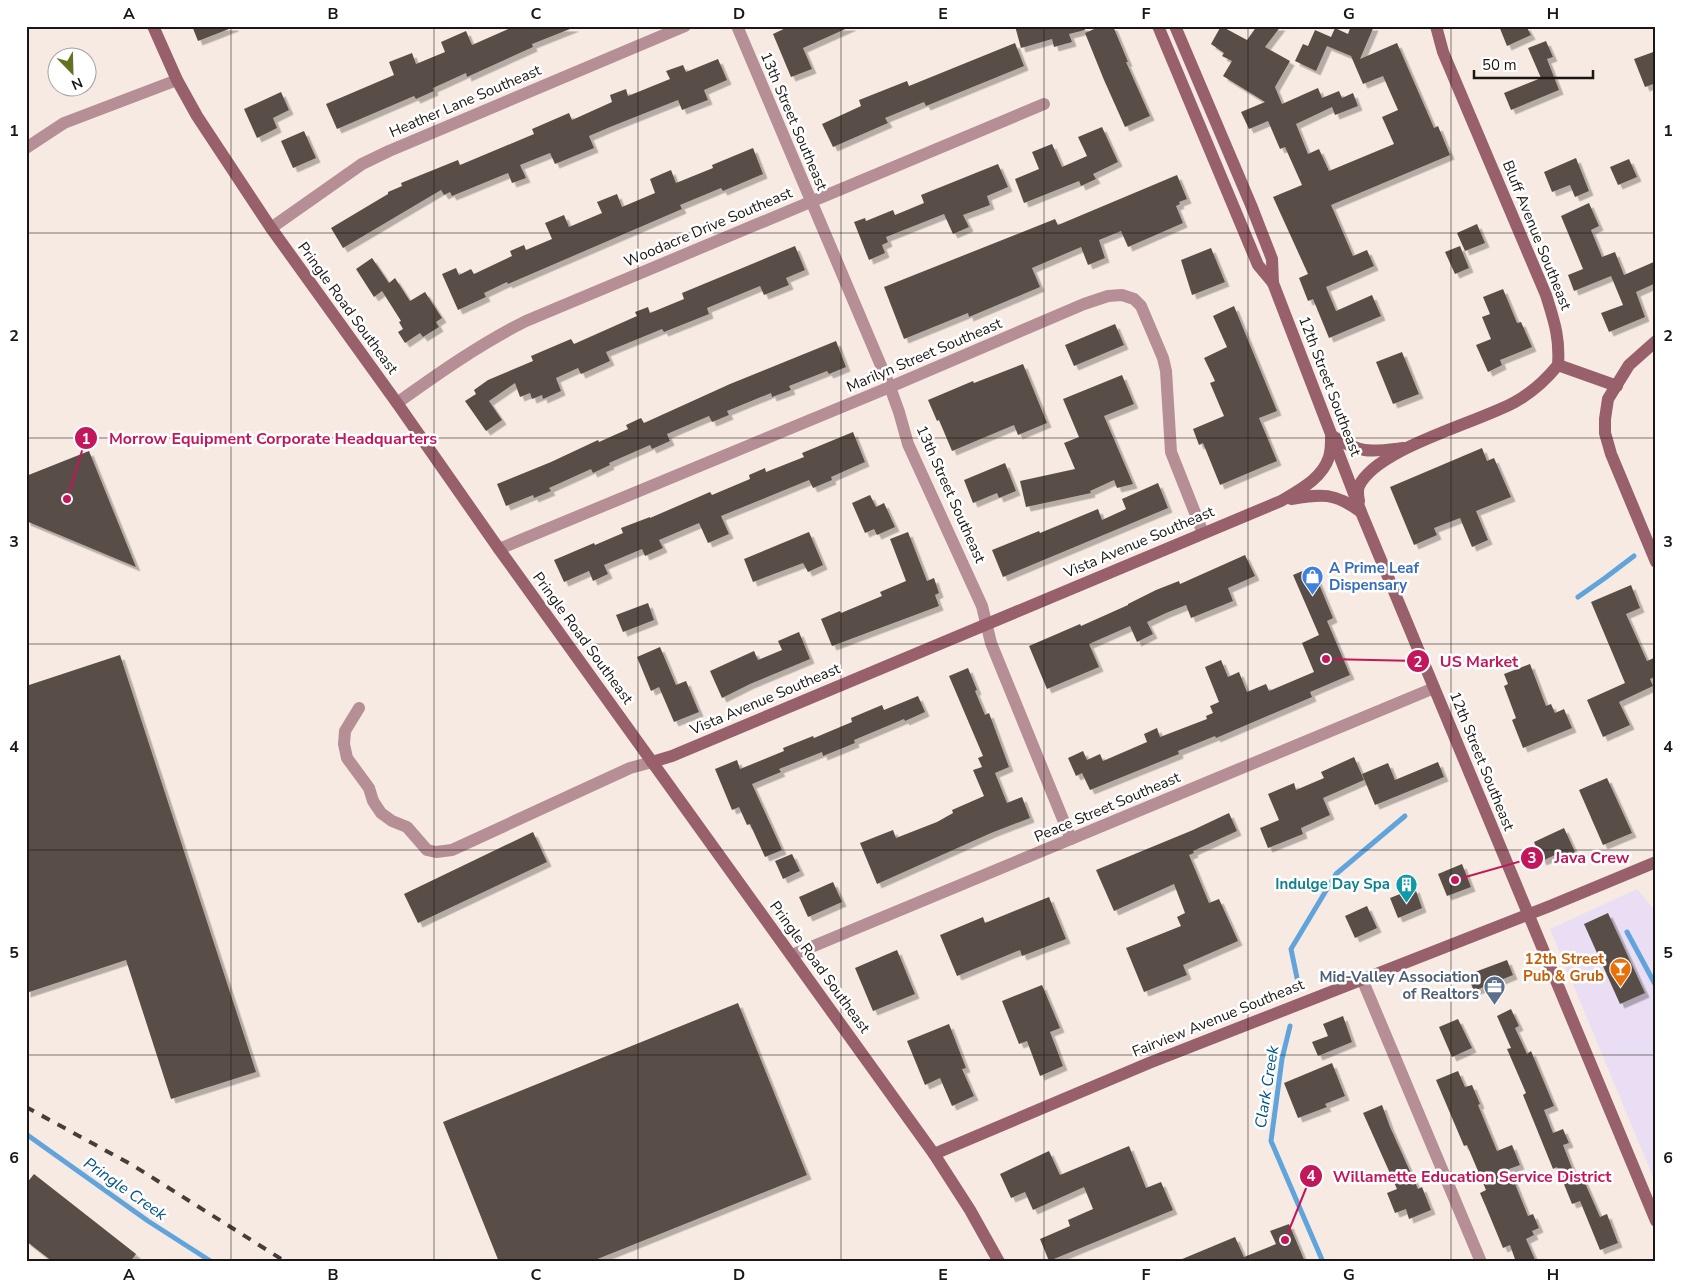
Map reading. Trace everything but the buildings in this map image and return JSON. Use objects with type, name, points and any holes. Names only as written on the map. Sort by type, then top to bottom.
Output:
[{"type":"street","name":"Pringle Road Southeast","points":[[153,26],[177,80],[197,116],[271,228],[934,1154],[970,1210],[999,1262]]},
{"type":"street","name":"Heather Lane Southeast","points":[[271,228],[362,164],[389,150],[684,26]]},
{"type":"street","name":"13th Street Southeast","points":[[737,26],[890,387],[908,444],[982,606],[991,643],[1071,839]]},
{"type":"street","name":"12th Street Southeast","points":[[1158,26],[1258,265],[1273,283]]},
{"type":"street","name":"12th Street Southeast","points":[[1175,26],[1272,259],[1273,283],[1360,508],[1656,1221]]},
{"type":"street","name":"Bluff Avenue Southeast","points":[[1436,26],[1443,52],[1546,295],[1557,330],[1559,345],[1558,365]]},
{"type":"street","points":[[26,148],[64,123],[177,80]]},
{"type":"street","name":"Woodacre Drive Southeast","points":[[397,403],[451,364],[526,321],[1044,104]]},
{"type":"street","name":"Marilyn Street Southeast","points":[[499,549],[890,387],[1084,304],[1108,296],[1122,295],[1134,299],[1142,306],[1163,358],[1166,371],[1171,452],[1203,533]]},
{"type":"street","points":[[1656,341],[1629,365],[1608,399],[1606,418],[1606,433],[1611,454],[1656,562]]},
{"type":"street","points":[[1360,508],[1358,488],[1368,473],[1378,465],[1408,447],[1514,403],[1536,390],[1558,365],[1616,386]]},
{"type":"street","points":[[1281,501],[1319,475],[1329,456],[1332,436],[1348,446],[1372,452],[1408,447]]},
{"type":"street","points":[[1281,501],[1310,496],[1333,496],[1360,508]]},
{"type":"street","name":"Vista Avenue Southeast","points":[[359,708],[345,732],[344,744],[347,758],[369,788],[373,801],[392,820],[407,827],[427,850],[436,852],[452,850],[630,768],[672,756],[1281,501]]},
{"type":"street","name":"Peace Street Southeast","points":[[792,956],[1434,688]]},
{"type":"street","name":"Fairview Avenue Southeast","points":[[934,1154],[1149,1062],[1656,862]]},
{"type":"street","points":[[1362,979],[1481,1262]]},
{"type":"shaded area","points":[[1637,889],[1656,912],[1656,1184],[1550,929]]},
{"type":"waterway","name":"Clark Creek","points":[[1578,597],[1634,556]]},
{"type":"waterway","name":"Clark Creek","points":[[1297,978],[1291,949],[1336,874],[1405,816]]},
{"type":"waterway","points":[[1627,932],[1656,986]]},
{"type":"waterway","name":"Clark Creek","points":[[1290,1026],[1282,1059],[1271,1141],[1323,1262]]},
{"type":"waterway","name":"Pringle Creek","points":[[26,1134],[148,1221],[212,1262]]},
{"type":"railway","points":[[26,1107],[134,1166],[286,1262]]},
{"type":"place","name":"Morrow Equipment Corporate Headquarters","points":[[67,499]]},
{"type":"place","name":"A Prime Leaf Dispensary","points":[[1313,596]]},
{"type":"place","name":"US Market","points":[[1326,659]]},
{"type":"place","name":"Java Crew","points":[[1455,880]]},
{"type":"place","name":"Indulge Day Spa","points":[[1406,903]]},
{"type":"place","name":"12th Street Pub & Grub","points":[[1620,987]]},
{"type":"place","name":"Mid-Valley Association of Realtors","points":[[1495,1005]]},
{"type":"place","name":"Willamette Education Service District","points":[[1285,1240]]}]
